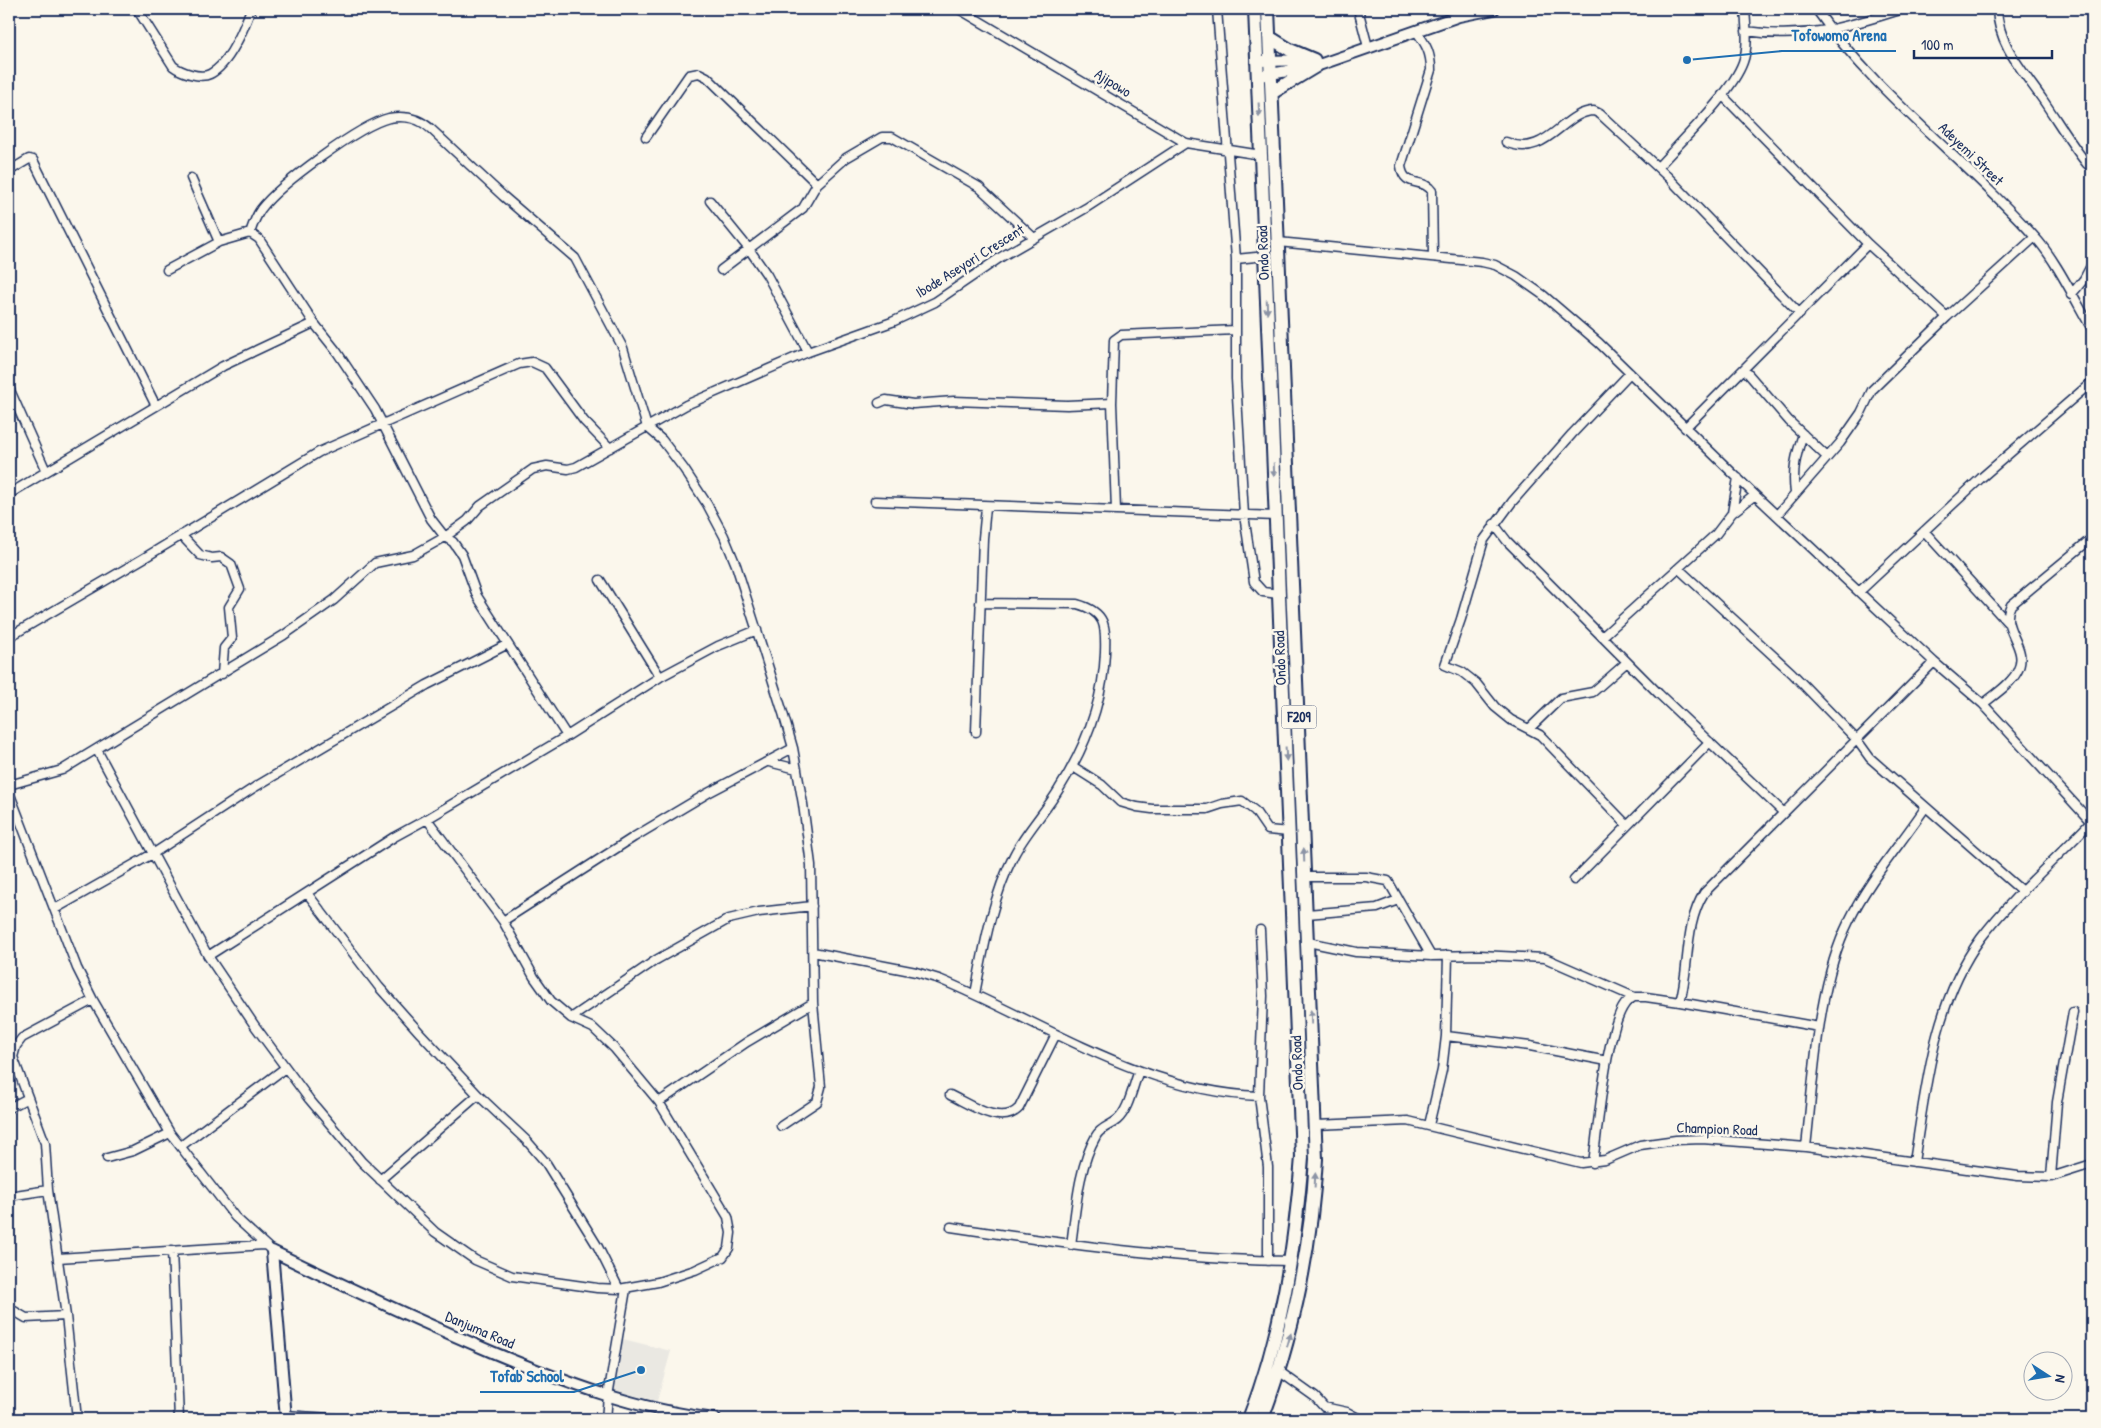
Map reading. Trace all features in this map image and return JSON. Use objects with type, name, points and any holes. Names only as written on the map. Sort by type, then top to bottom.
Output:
[{"type":"main road","name":"Ondo Road","points":[[1249,1419],[1271,1354],[1291,1261],[1302,1156],[1255,9]]},
{"type":"main road","name":"Ondo Road","points":[[1262,1419],[1280,1372],[1292,1329],[1306,1254],[1314,1197],[1316,1125],[1268,9]]},
{"type":"main road","points":[[1269,37],[1290,50],[1319,62]]},
{"type":"main road","points":[[1273,92],[1319,62]]},
{"type":"main road","points":[[1284,720],[1299,718]]},
{"type":"street","points":[[137,9],[173,66],[179,70],[203,76],[209,75],[218,68],[231,52],[243,32],[251,9]]},
{"type":"street","name":"Ajipowo","points":[[960,9],[1186,143],[1261,155]]},
{"type":"street","points":[[1217,9],[1236,259],[1236,379],[1244,515],[1254,582],[1263,592],[1279,594]]},
{"type":"street","points":[[1259,76],[1319,62],[1459,16],[1494,9]]},
{"type":"street","points":[[1658,167],[1722,95],[1743,62],[1746,31],[1745,9]]},
{"type":"street","name":"Adeyemi Street","points":[[1816,9],[1831,30],[1873,78],[2035,236],[2092,330]]},
{"type":"street","points":[[1746,31],[1776,36],[1831,30],[1903,9]]},
{"type":"street","points":[[1997,9],[1999,26],[2022,72],[2074,147],[2087,164],[2092,165]]},
{"type":"street","points":[[1360,10],[1368,47]]},
{"type":"street","points":[[1416,31],[1428,46],[1431,70],[1401,166],[1402,175],[1408,180],[1430,187],[1432,192],[1433,256]]},
{"type":"street","points":[[1258,61],[1319,62]]},
{"type":"street","points":[[646,137],[689,75],[699,72],[707,77],[758,125],[816,184]]},
{"type":"street","points":[[1722,95],[1868,244],[1947,316]]},
{"type":"street","points":[[1506,142],[1528,146],[1536,144],[1582,114],[1594,111],[1658,167],[1800,314]]},
{"type":"street","points":[[167,270],[219,242],[250,233],[261,209],[298,175],[349,138],[389,118],[420,119],[503,196],[574,258],[622,348],[647,426],[662,440],[684,469],[712,512],[736,565],[793,748],[811,864],[813,1003],[821,1087],[819,1096],[813,1105],[781,1126]]},
{"type":"street","points":[[721,270],[803,208],[816,184],[846,158],[882,137],[892,137],[986,191],[1034,238]]},
{"type":"street","name":"Ibode Aseyori Crescent","points":[[9,785],[62,770],[97,750],[153,712],[222,674],[334,600],[375,563],[413,554],[445,537],[467,521],[480,506],[532,469],[547,466],[568,469],[576,468],[686,405],[808,352],[920,310],[1034,238],[1086,208],[1186,143]]},
{"type":"street","points":[[9,170],[29,159],[33,160],[155,404]]},
{"type":"street","points":[[191,178],[219,242]]},
{"type":"street","points":[[710,201],[750,249],[767,275],[808,352]]},
{"type":"street","points":[[250,233],[259,239],[314,323],[337,352],[383,424],[431,519],[462,554],[477,596],[567,736]]},
{"type":"street","points":[[1777,515],[1840,443],[1861,413],[1872,390],[1947,316],[2035,236]]},
{"type":"street","points":[[1278,242],[1482,262],[1495,265],[1516,276],[1543,295],[1600,343],[1755,495],[1934,662],[1983,704],[2092,823],[2023,892],[1980,940],[1948,1002],[1938,1032],[1926,1084],[1914,1162]]},
{"type":"street","points":[[1685,428],[1868,244]]},
{"type":"street","points":[[1236,259],[1266,256]]},
{"type":"street","points":[[2071,295],[2084,279],[2092,264]]},
{"type":"street","points":[[9,494],[155,404],[223,366],[314,323]]},
{"type":"street","points":[[1116,510],[1112,403],[1114,340],[1117,336],[1165,332],[1236,330]]},
{"type":"street","points":[[9,637],[319,452],[519,364],[532,362],[545,368],[584,421],[610,448]]},
{"type":"street","points":[[1744,369],[1802,434],[1827,457]]},
{"type":"street","points":[[1627,825],[1567,761],[1530,728],[1510,720],[1495,707],[1476,683],[1462,672],[1445,665],[1461,619],[1484,540],[1494,524],[1572,434],[1630,373]]},
{"type":"street","points":[[1859,592],[1981,478],[2092,382]]},
{"type":"street","points":[[9,388],[46,471]]},
{"type":"street","points":[[879,403],[886,400],[913,404],[954,401],[1067,406],[1112,403]]},
{"type":"street","points":[[1795,493],[1793,477],[1794,458],[1802,434]]},
{"type":"street","points":[[1732,513],[1738,478]]},
{"type":"street","points":[[1602,637],[1679,569],[1716,534],[1732,513],[1755,495]]},
{"type":"street","points":[[875,501],[986,507],[1276,516]]},
{"type":"street","points":[[976,732],[980,603],[986,507]]},
{"type":"street","points":[[1494,524],[1507,541],[1627,662],[1783,812]]},
{"type":"street","points":[[1924,531],[2008,623]]},
{"type":"street","points":[[181,535],[200,555],[226,559],[231,564],[240,586],[239,593],[228,607],[232,638],[224,648],[222,674]]},
{"type":"street","points":[[1983,704],[2006,685],[2017,672],[2021,661],[2020,652],[2006,614],[2011,605],[2092,538]]},
{"type":"street","points":[[1679,569],[1792,673],[1858,740],[1870,758],[2023,892]]},
{"type":"street","points":[[600,580],[660,677]]},
{"type":"street","points":[[975,994],[983,950],[1001,887],[1015,854],[1059,789],[1072,766],[1091,725],[1104,678],[1104,624],[1099,614],[1091,608],[1077,604],[980,603]]},
{"type":"street","points":[[208,956],[247,929],[394,837],[567,736],[660,677],[718,646],[757,630]]},
{"type":"street","points":[[55,909],[154,853],[205,818],[303,758],[428,685],[508,644]]},
{"type":"street","points":[[1530,728],[1561,698],[1593,692],[1627,662]]},
{"type":"street","points":[[1680,1002],[1692,920],[1697,904],[1704,893],[1934,662]]},
{"type":"street","points":[[1574,880],[1710,742]]},
{"type":"street","points":[[503,921],[634,837],[708,793],[793,748]]},
{"type":"street","points":[[97,750],[208,956],[284,1068],[362,1162],[435,1232],[475,1260],[512,1276],[597,1288],[622,1289],[658,1282],[696,1270],[723,1257],[729,1248],[731,1233],[728,1217],[659,1102],[614,1048],[593,1028],[571,1018],[551,1001],[534,977],[503,921],[427,819]]},
{"type":"street","points":[[769,762],[797,769]]},
{"type":"street","points":[[1072,766],[1102,785],[1120,802],[1152,809],[1207,809],[1222,804],[1242,801],[1254,811],[1268,830],[1289,832]]},
{"type":"street","points":[[9,792],[77,968],[93,1000],[170,1133],[234,1217],[268,1248],[285,1417],[345,1419]]},
{"type":"street","points":[[1806,1147],[1819,1027],[1828,983],[1848,922],[1863,895],[1925,808]]},
{"type":"street","points":[[1305,877],[1381,879],[1388,881],[1431,956]]},
{"type":"street","points":[[307,893],[379,987],[478,1095],[527,1141],[546,1163],[622,1289],[606,1419]]},
{"type":"street","points":[[1307,914],[1342,913],[1377,908],[1398,900]]},
{"type":"street","points":[[571,1018],[656,960],[729,919],[759,912],[812,906]]},
{"type":"street","points":[[1260,930],[1263,996],[1259,1096],[1268,1167],[1268,1261]]},
{"type":"street","points":[[1308,942],[1356,952],[1431,956],[1545,958],[1634,997],[1646,996],[1819,1027]]},
{"type":"street","points":[[813,952],[916,972],[975,994],[1056,1034],[1139,1071],[1186,1087],[1230,1095],[1259,1096]]},
{"type":"street","points":[[1429,1125],[1442,1070],[1446,1036],[1448,955]]},
{"type":"street","points":[[1593,1163],[1607,1061],[1619,1014],[1625,1003],[1634,997]]},
{"type":"street","points":[[76,1419],[66,1316],[48,1190],[44,1143],[12,1057],[16,1046],[22,1038],[93,1000]]},
{"type":"street","points":[[659,1102],[747,1042],[813,1003]]},
{"type":"street","points":[[2051,1177],[2058,1102],[2073,1012]]},
{"type":"street","points":[[950,1095],[990,1113],[1005,1116],[1014,1114],[1020,1108],[1056,1034]]},
{"type":"street","points":[[1446,1036],[1530,1046],[1607,1061]]},
{"type":"street","points":[[180,1146],[284,1068]]},
{"type":"street","points":[[1071,1245],[1077,1204],[1091,1147],[1097,1134],[1123,1112],[1139,1071]]},
{"type":"street","points":[[380,1180],[478,1095]]},
{"type":"street","points":[[9,1108],[28,1098]]},
{"type":"street","name":"Champion Road","points":[[1316,1125],[1408,1121],[1581,1163],[1605,1160],[1640,1145],[1676,1140],[1702,1139],[1806,1147],[2018,1176],[2051,1177],[2092,1164]]},
{"type":"street","points":[[107,1158],[133,1151],[170,1133]]},
{"type":"street","points":[[9,1196],[48,1190]]},
{"type":"street","points":[[951,1227],[1071,1245],[1205,1258],[1291,1261]]},
{"type":"street","points":[[58,1258],[172,1250],[268,1248]]},
{"type":"street","name":"Danjuma Road","points":[[268,1248],[458,1337],[537,1370],[608,1396],[681,1415],[715,1419]]},
{"type":"street","points":[[172,1250],[179,1419]]},
{"type":"street","points":[[9,1308],[26,1318],[66,1316]]},
{"type":"street","points":[[1280,1372],[1315,1397],[1324,1407],[1348,1412],[1360,1419]]},
{"type":"shaded area","points":[[623,1339],[671,1351],[657,1401],[611,1390]]},
{"type":"place","name":"Tofowomo Arena","points":[[1687,60]]},
{"type":"place","name":"Tofab School","points":[[641,1370]]}]
